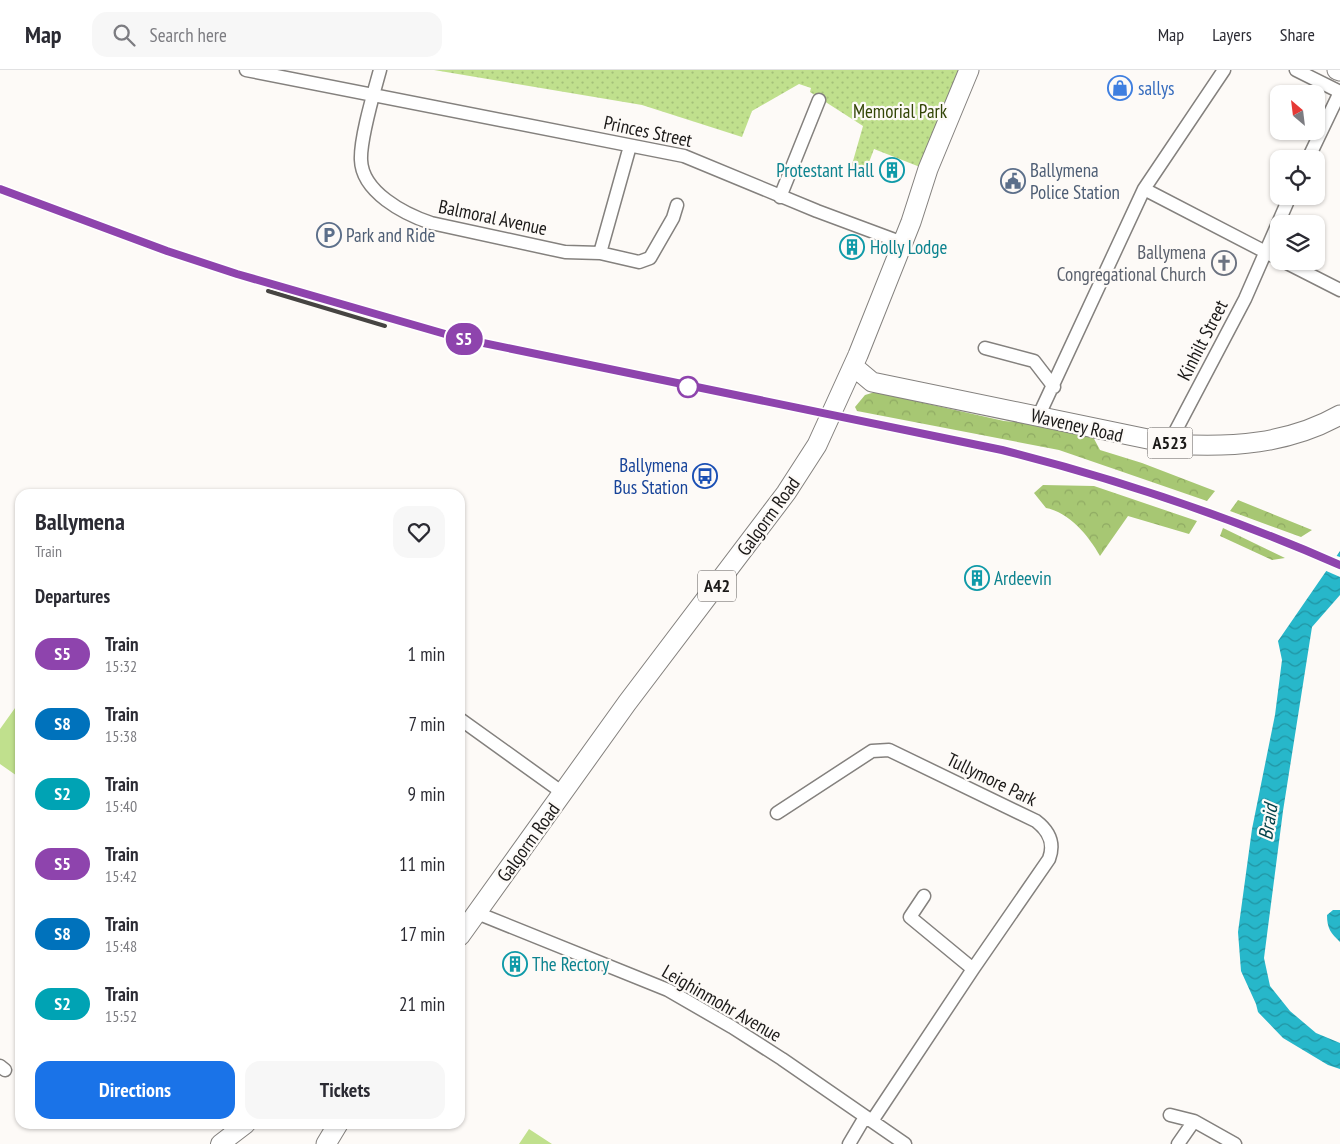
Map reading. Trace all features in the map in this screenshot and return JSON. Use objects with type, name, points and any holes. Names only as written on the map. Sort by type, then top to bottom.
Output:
[{"type":"main road","name":"Galgorm Road","points":[[465,929],[563,792],[804,467],[825,431],[853,366],[903,243],[928,169],[969,70]]},
{"type":"main road","name":"Waveney Road","points":[[853,366],[872,382]]},
{"type":"main road","name":"Waveney Road","points":[[843,390],[872,382],[1172,444],[1220,446],[1276,439],[1314,427],[1340,415]]},
{"type":"main road","points":[[326,1144],[335,1129]]},
{"type":"street","name":"Princes Street","points":[[246,70],[684,156],[780,197],[903,243]]},
{"type":"street","name":"Balmoral Avenue","points":[[380,70],[372,96],[361,160],[367,180],[383,197],[420,220],[566,252],[600,253],[639,262],[650,258],[673,218],[677,206]]},
{"type":"street","points":[[1039,416],[1144,189],[1224,70]]},
{"type":"street","points":[[1296,70],[1340,92],[1312,150]]},
{"type":"street","points":[[780,197],[819,100]]},
{"type":"street","points":[[600,253],[630,146]]},
{"type":"street","points":[[1144,189],[1270,255]]},
{"type":"street","name":"Kinhilt Street","points":[[1172,444],[1175,432],[1244,299],[1286,205]]},
{"type":"street","points":[[1300,270],[1340,290]]},
{"type":"street","points":[[985,348],[1034,360],[1054,387]]},
{"type":"street","points":[[465,723],[563,792]]},
{"type":"street","name":"Tullymore Park","points":[[777,814],[872,751],[881,749],[889,750],[934,771],[1043,826],[1048,832],[1052,846],[1049,859],[849,1144]]},
{"type":"street","points":[[924,896],[910,917],[973,968]]},
{"type":"street","name":"Leighinmohr Avenue","points":[[477,912],[668,990],[757,1043],[905,1144]]},
{"type":"street","points":[[1170,1114],[1194,1121],[1236,1144]]},
{"type":"street","points":[[1178,1144],[1194,1121]]},
{"type":"street","points":[[220,1144],[240,1129]]},
{"type":"green space","name":"Memorial Park","points":[[434,70],[958,70],[920,167],[874,149],[865,173],[851,168],[863,126],[810,92],[811,88],[799,84],[752,111],[742,137],[642,105]]},
{"type":"green space","points":[[875,392],[1004,421],[1038,424],[1092,435],[1100,450],[1142,463],[1215,491],[1207,501],[1059,450],[857,411],[855,407],[865,395]]},
{"type":"green space","points":[[1043,485],[1094,486],[1197,521],[1189,534],[1128,516],[1100,556],[1078,526],[1063,514],[1046,508],[1034,493]]},
{"type":"green space","points":[[1238,500],[1312,530],[1301,537],[1230,511]]},
{"type":"green space","points":[[1223,528],[1285,558],[1272,560],[1220,536]]},
{"type":"green space","points":[[15,708],[15,774],[0,764],[0,729]]},
{"type":"green space","points":[[529,1129],[552,1144],[519,1144]]},
{"type":"water","name":"Braid","points":[[1340,551],[1340,595],[1312,627],[1283,811],[1264,958],[1270,986],[1290,1011],[1316,1033],[1340,1043],[1340,1069],[1328,1065],[1283,1038],[1258,1012],[1241,971],[1238,932],[1252,829],[1275,715],[1282,660],[1278,641]]},
{"type":"water","points":[[1333,910],[1340,910],[1340,942],[1332,933],[1328,924],[1327,915]]},
{"type":"pier","points":[[1334,555],[1340,557],[1340,577],[1324,570]]},
{"type":"railway","points":[[0,189],[167,251],[237,274],[459,338],[1002,450],[1088,473],[1215,515],[1340,565]]},
{"type":"railway","points":[[268,291],[385,326]]},
{"type":"train","name":"S5","points":[[0,189],[167,251],[237,274],[391,320],[459,338],[1002,450],[1079,469],[1212,513],[1286,541],[1340,565]]},
{"type":"place","name":"sallys","points":[[1120,88]]},
{"type":"place","name":"Protestant Hall","points":[[892,170]]},
{"type":"place","name":"Ballymena Police Station","points":[[1013,181]]},
{"type":"place","name":"Park and Ride","points":[[329,235]]},
{"type":"place","name":"Holly Lodge","points":[[852,247]]},
{"type":"place","name":"Ballymena Congregational Church","points":[[1224,263]]},
{"type":"place","name":"Ballymena Bus Station","points":[[705,476]]},
{"type":"place","name":"Ardeevin","points":[[977,578]]},
{"type":"place","name":"The Rectory","points":[[515,964]]}]
